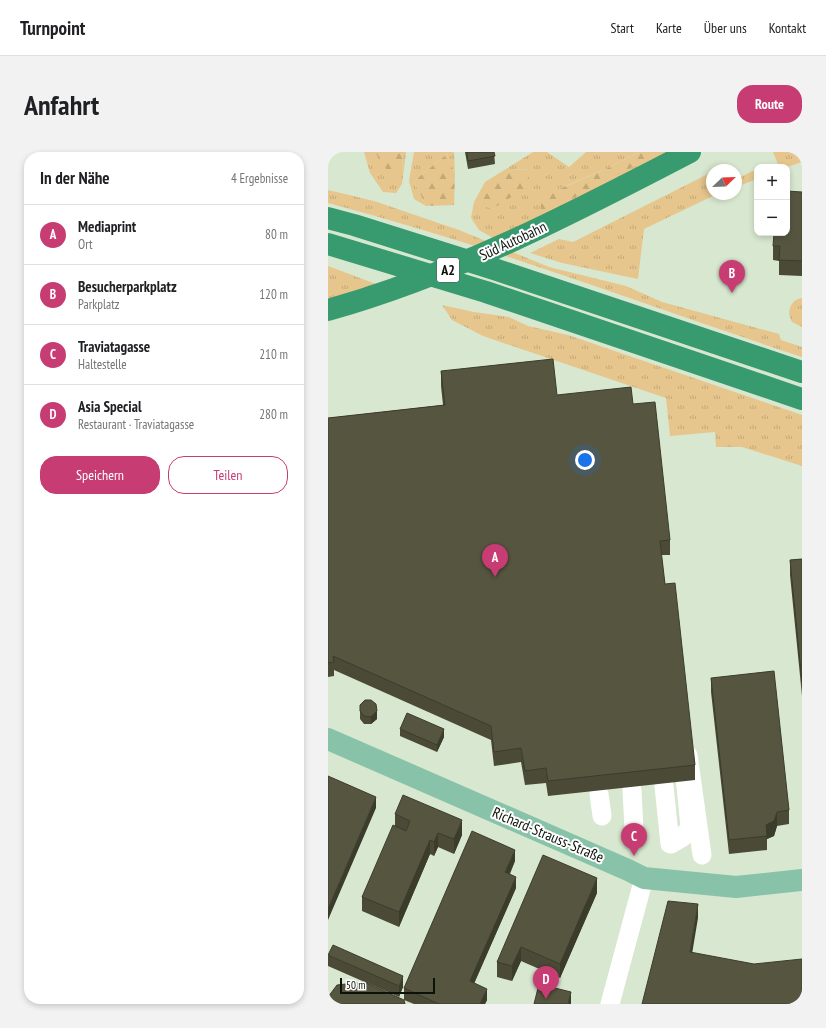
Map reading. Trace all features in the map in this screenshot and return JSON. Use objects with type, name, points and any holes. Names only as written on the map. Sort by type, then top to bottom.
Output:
[{"type":"highway","name":"Süd Autobahn","points":[[328,310],[422,280],[479,257],[536,230],[690,152]]},
{"type":"highway","points":[[328,218],[494,269],[800,372]]},
{"type":"highway","points":[[328,244],[486,292],[802,399]]},
{"type":"main road","name":"Richard-Strauss-Straße","points":[[328,739],[644,878],[736,887],[802,880]]},
{"type":"street","points":[[613,784],[663,777],[671,844],[683,837],[690,827],[683,736],[702,855]]},
{"type":"street","points":[[602,816],[613,784]]},
{"type":"street","points":[[613,784],[634,830]]},
{"type":"street","points":[[610,1004],[644,878]]},
{"type":"green space","points":[[364,152],[376,152],[402,174],[403,152],[406,152],[402,184],[396,193],[383,192],[370,173]]},
{"type":"green space","points":[[375,152],[403,152],[402,174],[388,172]]},
{"type":"green space","points":[[414,152],[454,152],[455,174],[447,154],[414,181],[426,206],[414,199],[409,181]]},
{"type":"green space","points":[[533,152],[547,152],[569,167],[586,152],[639,152],[608,168],[556,190],[655,155],[655,152],[672,152],[575,201],[493,238],[479,230],[471,218],[474,202],[493,209],[529,170],[506,169]]},
{"type":"green space","points":[[639,152],[655,152],[655,155],[541,215],[541,197],[608,168]]},
{"type":"green space","points":[[773,152],[802,152],[802,162],[790,166],[790,164],[778,164]]},
{"type":"green space","points":[[447,154],[455,174],[454,205],[426,206],[414,181]]},
{"type":"green space","points":[[506,169],[529,170],[529,186],[492,209],[474,202],[485,182]]},
{"type":"green space","points":[[754,170],[754,180],[742,185],[742,176]]},
{"type":"green space","points":[[706,175],[706,199],[644,229],[638,279],[562,263],[530,253],[559,239],[573,242]]},
{"type":"green space","points":[[328,190],[374,201],[459,230],[549,267],[626,286],[662,302],[779,334],[781,340],[802,347],[802,357],[507,256],[448,237],[328,203]]},
{"type":"green space","points":[[328,266],[376,284],[328,299]]},
{"type":"green space","points":[[802,298],[802,327],[792,322],[789,311],[790,307],[795,301]]},
{"type":"green space","points":[[442,305],[474,312],[509,317],[528,326],[568,335],[802,415],[802,466],[742,447],[716,447],[715,432],[670,436],[666,398],[483,336],[452,320]]},
{"type":"building","points":[[467,152],[494,152],[495,156],[468,161]]},
{"type":"building","points":[[790,191],[802,192],[802,261],[779,260],[780,246],[773,246],[774,236],[790,236]]},
{"type":"building","points":[[553,359],[557,395],[631,387],[633,404],[655,402],[670,540],[660,541],[665,584],[675,583],[695,765],[548,781],[546,768],[525,771],[521,748],[494,752],[491,726],[333,656],[334,662],[328,663],[328,418],[445,405],[441,371]]},
{"type":"building","points":[[802,559],[802,682],[790,560]]},
{"type":"building","points":[[774,671],[789,810],[777,812],[774,821],[766,825],[767,836],[729,840],[711,678]]},
{"type":"building","points":[[365,700],[371,700],[376,704],[377,711],[371,717],[364,716],[360,711],[360,705]]},
{"type":"building","points":[[407,713],[444,729],[437,745],[400,729]]},
{"type":"building","points":[[328,776],[376,797],[328,909]]},
{"type":"building","points":[[403,795],[462,820],[454,839],[438,833],[434,842],[430,840],[399,912],[362,897],[393,825],[406,831],[410,821],[395,814]]},
{"type":"building","points":[[472,831],[515,850],[505,872],[516,877],[470,981],[487,989],[480,1004],[439,1004],[404,988]]},
{"type":"building","points":[[543,855],[597,878],[560,964],[521,947],[512,966],[497,962]]},
{"type":"building","points":[[668,901],[698,904],[690,952],[754,964],[802,959],[802,1004],[642,1004]]},
{"type":"building","points":[[333,945],[403,976],[399,986],[328,955]]},
{"type":"building","points":[[364,982],[404,1000],[405,1004],[328,1004],[328,997],[337,985]]},
{"type":"building","points":[[539,984],[571,992],[568,1004],[534,1004]]},
{"type":"place","name":"Besucherparkplatz","points":[[732,293]]},
{"type":"place","name":"Mediaprint","points":[[495,577]]},
{"type":"place","name":"Traviatagasse","points":[[634,856]]},
{"type":"place","name":"Asia Special","points":[[546,999]]}]
